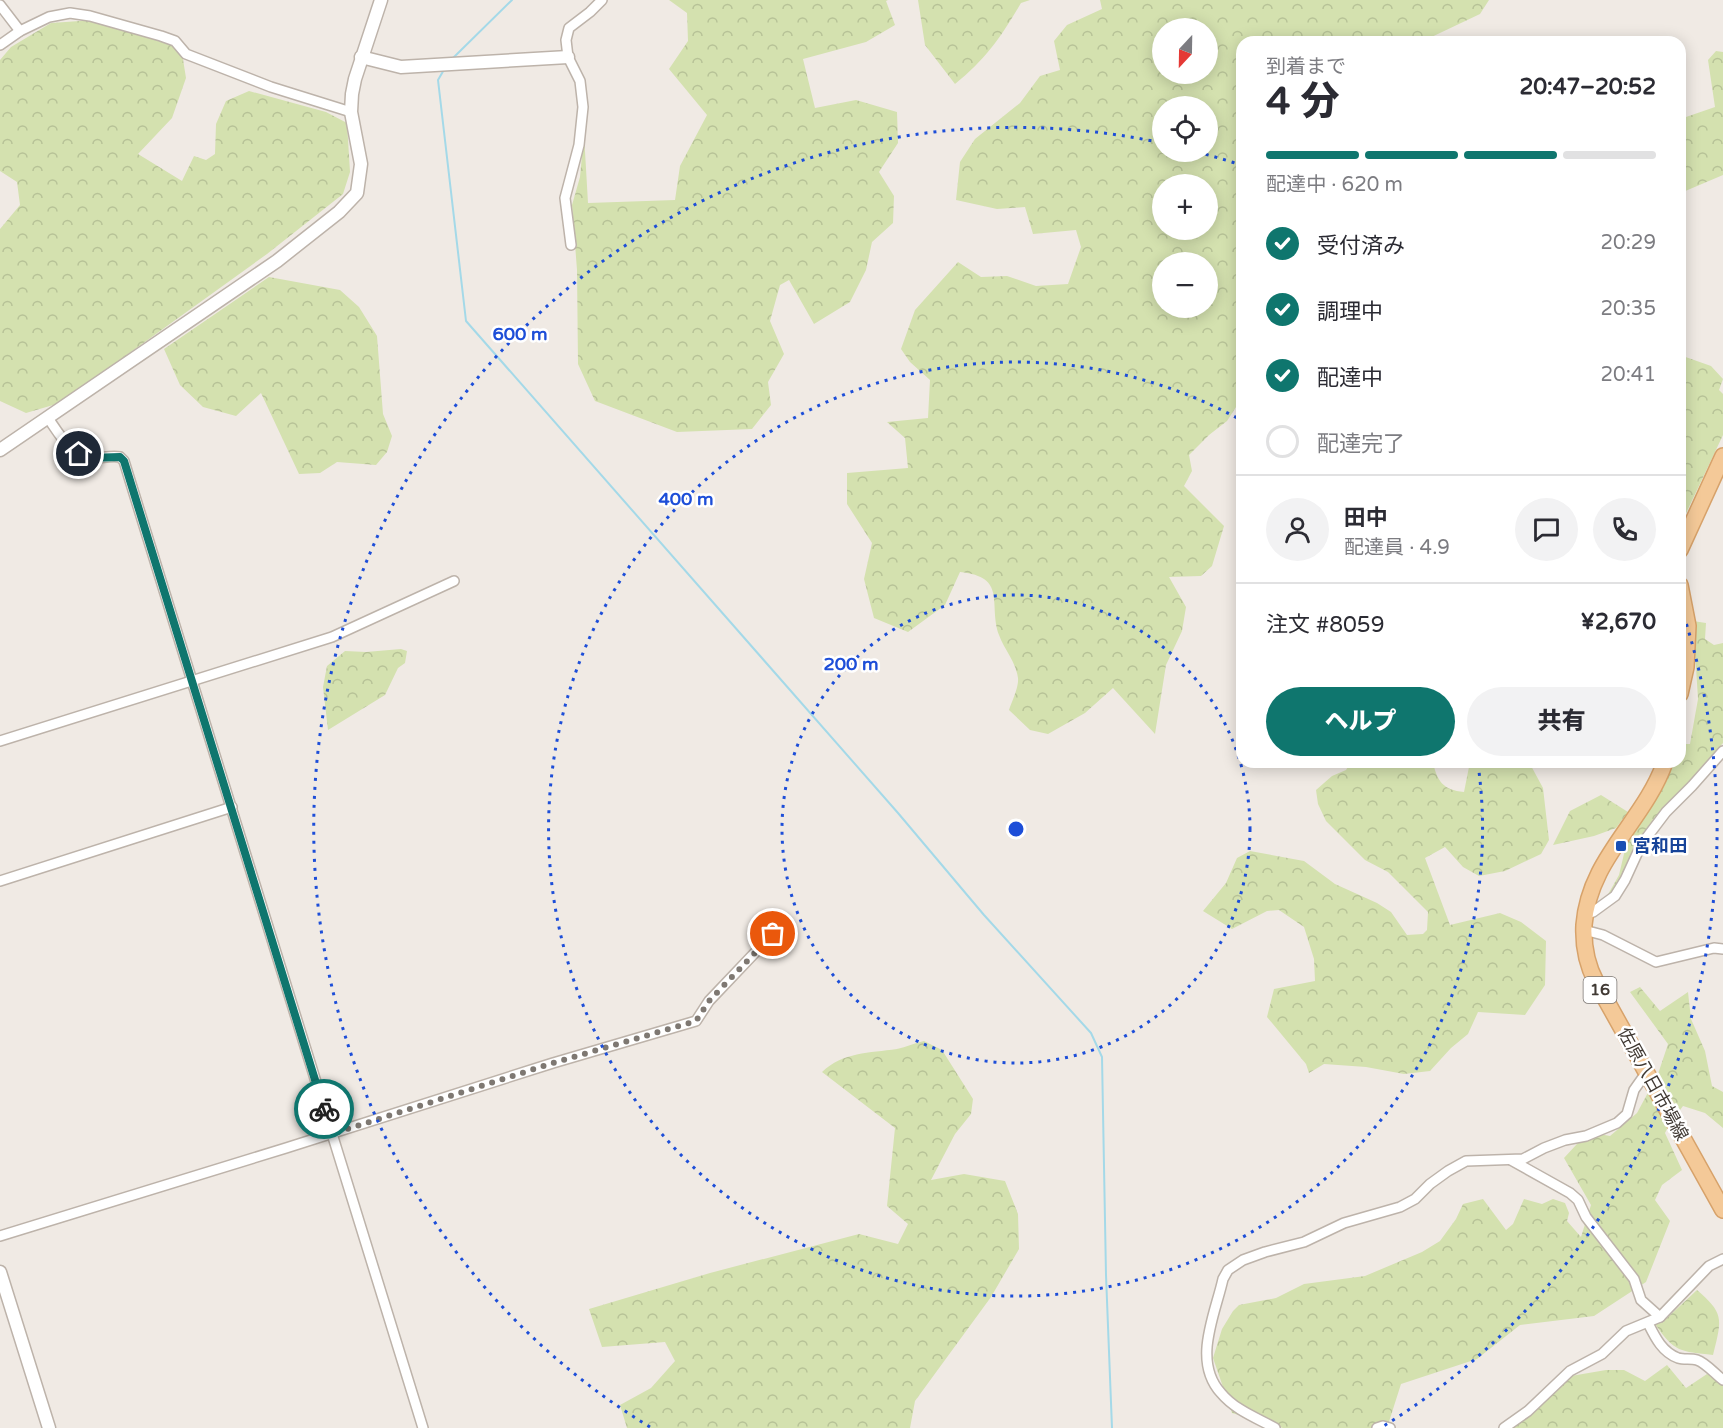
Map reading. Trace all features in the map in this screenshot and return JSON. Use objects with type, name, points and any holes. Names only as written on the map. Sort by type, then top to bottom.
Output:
[{"type":"main road","points":[[1686,537],[1723,456]]},
{"type":"main road","points":[[1686,616],[1688,626],[1686,667]]},
{"type":"main road","name":"佐原八日市場線","points":[[1663,768],[1654,789],[1596,877],[1589,894],[1584,923],[1584,948],[1591,972],[1723,1210]]},
{"type":"street","points":[[0,450],[277,261],[357,193],[361,171],[351,112],[352,94],[381,0]]},
{"type":"street","points":[[571,245],[565,198],[579,145],[583,107],[580,81],[568,57],[566,40],[569,28],[602,0]]},
{"type":"street","points":[[0,5],[20,31]]},
{"type":"street","points":[[0,45],[20,31],[49,17],[70,13],[90,16],[175,41],[186,54],[271,87],[351,112]]},
{"type":"street","points":[[362,57],[400,67],[568,57]]},
{"type":"street","points":[[48,418],[61,437],[79,454],[88,458],[120,457],[124,461],[423,1428]]},
{"type":"street","points":[[0,741],[332,637],[454,581]]},
{"type":"street","points":[[1723,751],[1666,812],[1641,845],[1615,896],[1593,912],[1584,923],[1656,962],[1714,948],[1723,949]]},
{"type":"street","points":[[0,881],[232,807]]},
{"type":"street","points":[[0,1236],[553,1063],[696,1021],[709,1001],[786,920]]},
{"type":"street","points":[[1275,1428],[1242,1410],[1220,1393],[1205,1357],[1223,1279],[1228,1270],[1244,1260],[1304,1242],[1344,1223],[1400,1207],[1415,1199],[1448,1171],[1466,1161],[1523,1159],[1565,1140],[1586,1136],[1617,1124],[1627,1114],[1634,1090],[1646,1073]]},
{"type":"street","points":[[1511,1160],[1570,1193],[1578,1200],[1586,1217],[1634,1279],[1641,1300],[1659,1317]]},
{"type":"street","points":[[1504,1428],[1528,1411],[1570,1371],[1602,1354],[1626,1331],[1659,1317],[1708,1266],[1723,1259]]},
{"type":"street","points":[[0,1272],[49,1428]]},
{"type":"street","points":[[1648,1323],[1656,1340],[1668,1352],[1681,1359],[1694,1359],[1700,1362],[1723,1380]]},
{"type":"street","points":[[1377,1428],[1383,1426],[1390,1428]]},
{"type":"green space","points":[[669,0],[888,0],[886,1],[895,25],[866,42],[803,59],[815,108],[856,100],[897,112],[898,143],[879,172],[894,196],[893,223],[872,242],[866,270],[850,302],[814,324],[789,280],[780,285],[770,321],[784,354],[768,382],[771,405],[752,429],[677,432],[595,401],[578,364],[577,270],[572,205],[580,177],[584,134],[588,203],[675,200],[680,166],[707,115],[669,69],[688,41],[687,13]]},
{"type":"green space","points":[[918,0],[1030,0],[1021,3],[992,47],[976,66],[955,84],[925,45]]},
{"type":"green space","points":[[1100,0],[1489,0],[1480,14],[1434,36],[1236,36],[1236,407],[1227,421],[1189,455],[1192,471],[1184,486],[1224,526],[1212,566],[1201,576],[1169,577],[1186,607],[1182,631],[1166,665],[1155,734],[1113,688],[1085,713],[1048,734],[1030,730],[1009,710],[1018,682],[1015,666],[999,635],[991,586],[975,575],[960,572],[945,605],[908,632],[874,618],[864,579],[872,543],[847,504],[847,473],[908,468],[905,438],[887,422],[928,418],[930,380],[910,362],[901,349],[915,310],[958,262],[981,277],[1007,276],[1036,286],[1068,284],[1081,247],[1076,230],[1033,234],[1025,207],[997,209],[956,200],[960,162],[975,139],[1020,103],[1040,76],[1060,70],[1054,41],[1067,25],[1102,9]]},
{"type":"green space","points":[[94,20],[168,43],[182,53],[186,78],[172,118],[138,154],[182,181],[194,156],[206,160],[215,154],[216,124],[226,101],[249,91],[326,112],[347,123],[350,172],[343,194],[267,254],[60,403],[26,413],[0,401],[0,229],[20,205],[17,182],[0,171],[0,60],[11,47],[51,23]]},
{"type":"green space","points":[[1716,51],[1723,52],[1723,175],[1686,191],[1686,117],[1715,107],[1708,60]]},
{"type":"green space","points":[[269,277],[340,290],[359,307],[377,336],[383,414],[392,436],[387,452],[376,465],[337,462],[320,473],[299,474],[261,393],[236,416],[203,407],[180,385],[164,349]]},
{"type":"green space","points":[[1686,357],[1711,366],[1723,379],[1719,390],[1723,394],[1723,435],[1686,513]]},
{"type":"green space","points":[[1693,621],[1706,623],[1705,639],[1714,645],[1723,643],[1723,743],[1666,808],[1616,892],[1606,898],[1619,875],[1628,837],[1640,824],[1665,781],[1670,768],[1686,768],[1686,744],[1690,744],[1698,699]]},
{"type":"green space","points":[[401,649],[407,651],[405,663],[398,668],[385,695],[328,730],[323,687],[327,666],[345,651]]},
{"type":"green space","points":[[1347,768],[1435,768],[1439,779],[1446,787],[1464,792],[1469,768],[1532,768],[1543,788],[1549,840],[1541,854],[1505,871],[1479,876],[1463,867],[1445,847],[1425,858],[1450,925],[1500,913],[1521,922],[1546,941],[1545,985],[1525,1015],[1478,1012],[1468,1034],[1451,1048],[1430,1071],[1404,1074],[1366,1067],[1324,1064],[1309,1073],[1306,1064],[1267,1017],[1274,989],[1315,981],[1314,959],[1304,927],[1279,910],[1267,911],[1232,929],[1203,911],[1226,883],[1237,858],[1250,851],[1304,861],[1335,884],[1391,912],[1407,935],[1423,934],[1427,930],[1428,912],[1388,872],[1365,860],[1326,821],[1318,804],[1316,790],[1332,776]]},
{"type":"green space","points":[[1601,795],[1628,812],[1616,828],[1594,836],[1553,845],[1570,811]]},
{"type":"green space","points":[[1640,987],[1660,1011],[1688,992],[1691,1019],[1705,1051],[1712,1086],[1723,1092],[1723,1128],[1705,1113],[1683,1106],[1665,1133],[1682,1170],[1662,1185],[1655,1200],[1670,1221],[1646,1282],[1594,1316],[1520,1325],[1477,1359],[1401,1384],[1387,1428],[1283,1428],[1232,1413],[1213,1358],[1222,1329],[1239,1305],[1276,1298],[1304,1284],[1365,1276],[1422,1252],[1440,1241],[1456,1219],[1463,1204],[1483,1199],[1506,1230],[1513,1224],[1524,1199],[1542,1204],[1553,1199],[1565,1203],[1569,1213],[1567,1221],[1581,1237],[1591,1205],[1564,1158],[1588,1132],[1610,1136],[1637,1113],[1658,1074],[1668,1044],[1630,992]]},
{"type":"green space","points":[[924,1041],[942,1050],[973,1099],[971,1114],[955,1134],[931,1180],[964,1174],[1005,1181],[1018,1214],[1019,1249],[991,1297],[915,1401],[910,1428],[627,1428],[620,1405],[651,1388],[675,1361],[665,1342],[602,1347],[589,1309],[710,1273],[859,1234],[898,1244],[908,1224],[887,1206],[895,1128],[822,1072],[830,1065],[848,1057],[897,1049]]},
{"type":"green space","points":[[1697,1290],[1712,1305],[1718,1317],[1718,1332],[1713,1355],[1679,1349],[1668,1341],[1655,1324],[1667,1318]]},
{"type":"green space","points":[[1667,1365],[1686,1388],[1707,1374],[1723,1382],[1723,1428],[1500,1428],[1546,1392],[1564,1383],[1571,1376],[1606,1370],[1624,1370],[1645,1381]]},
{"type":"waterway","points":[[452,59],[512,0]]},
{"type":"waterway","points":[[445,68],[438,80],[466,321],[898,813],[984,915],[1091,1033],[1102,1057],[1106,1275],[1112,1428]]},
{"type":"way so far","points":[[324,1109],[332,1134],[553,1063],[696,1021],[709,1001],[773,934]]},
{"type":"place","name":"宮和田","points":[[1621,846]]},
{"type":"route","points":[[79,454],[88,458],[120,457],[124,461],[324,1109]]}]
